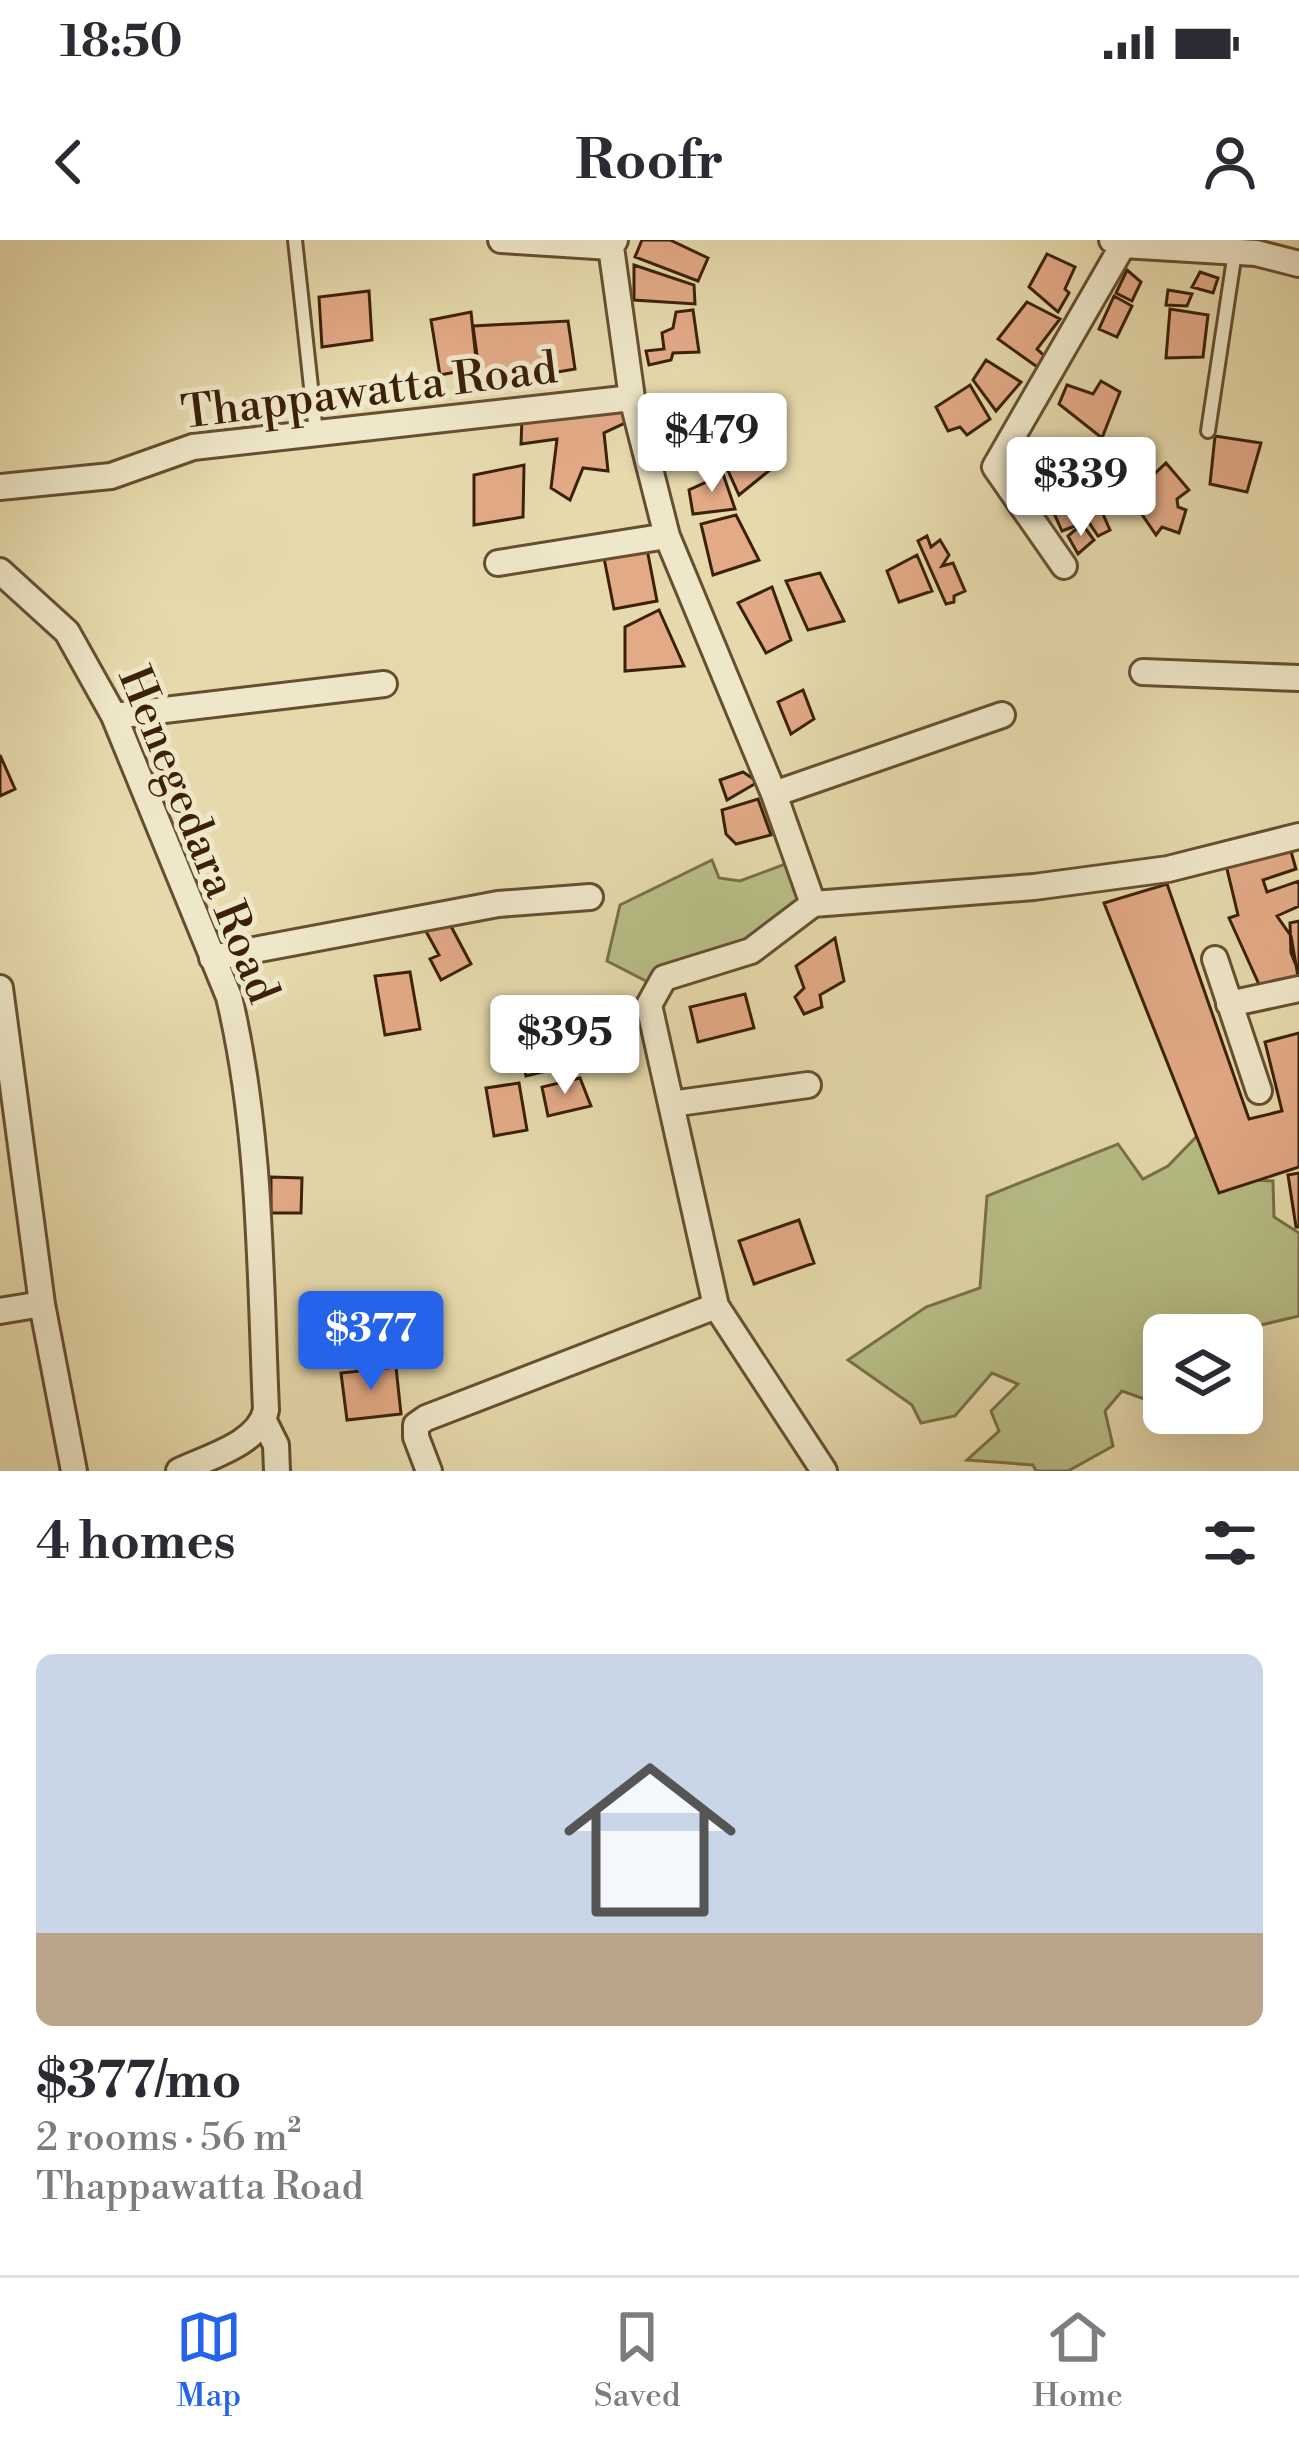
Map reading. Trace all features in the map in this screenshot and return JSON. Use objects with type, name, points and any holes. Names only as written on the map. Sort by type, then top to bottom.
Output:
[{"type":"street","points":[[501,240],[613,244],[632,398],[667,536],[774,794],[813,904]]},
{"type":"street","points":[[1064,566],[995,467],[1117,243],[1235,252],[1299,264]]},
{"type":"street","name":"Thappawatta Road","points":[[0,487],[111,476],[193,447],[632,398]]},
{"type":"street","points":[[498,563],[667,536]]},
{"type":"street","name":"Henegedara Road","points":[[0,571],[67,632],[114,716],[229,998],[248,1089],[264,1421],[276,1445],[277,1471]]},
{"type":"street","points":[[1143,672],[1299,678]]},
{"type":"street","points":[[114,716],[384,683]]},
{"type":"street","points":[[774,794],[1002,715]]},
{"type":"street","points":[[824,1471],[716,1306],[650,1005],[664,978],[752,951],[813,904],[1034,887],[1168,869],[1299,836]]},
{"type":"street","points":[[212,958],[498,904],[590,897]]},
{"type":"street","points":[[1214,959],[1258,1091]]},
{"type":"street","points":[[0,988],[42,1304],[74,1471]]},
{"type":"street","points":[[1229,1004],[1299,989]]},
{"type":"street","points":[[671,1104],[808,1085]]},
{"type":"street","points":[[0,1311],[42,1304]]},
{"type":"street","points":[[429,1471],[416,1437],[416,1425],[426,1418],[716,1306]]},
{"type":"street","points":[[179,1471],[253,1435],[264,1421]]},
{"type":"lane","points":[[295,240],[316,433]]},
{"type":"lane","points":[[1208,431],[1235,252]]},
{"type":"green space","points":[[712,860],[719,878],[740,881],[788,863],[798,900],[743,948],[650,983],[607,961],[620,905]]},
{"type":"green space","points":[[1200,1133],[1220,1178],[1273,1181],[1274,1217],[1299,1233],[1299,1316],[1263,1325],[1263,1314],[1143,1314],[1143,1398],[1122,1391],[1105,1411],[1113,1446],[1068,1471],[967,1460],[999,1431],[991,1411],[1018,1384],[992,1373],[955,1416],[921,1423],[912,1405],[848,1360],[926,1307],[980,1288],[987,1196],[1118,1144],[1143,1179],[1168,1166]]},
{"type":"building","points":[[642,240],[670,240],[708,258],[698,281],[635,257]]},
{"type":"building","points":[[1047,254],[1075,267],[1058,312],[1029,287]]},
{"type":"building","points":[[634,265],[694,285],[695,304],[634,300]]},
{"type":"building","points":[[1127,270],[1141,282],[1132,301],[1116,293]]},
{"type":"building","points":[[1200,272],[1218,278],[1213,293],[1192,287]]},
{"type":"building","points":[[1168,290],[1192,294],[1187,306],[1166,305]]},
{"type":"building","points":[[369,291],[372,340],[322,347],[319,297]]},
{"type":"building","points":[[1114,296],[1132,306],[1117,337],[1099,329]]},
{"type":"building","points":[[1027,302],[1060,319],[1037,349],[1051,362],[1043,371],[998,339]]},
{"type":"building","points":[[1170,309],[1208,315],[1203,357],[1166,358]]},
{"type":"building","points":[[693,310],[699,352],[673,353],[671,360],[649,365],[646,351],[664,349],[662,333],[673,328],[676,312]]},
{"type":"building","points":[[471,312],[477,368],[440,375],[431,320]]},
{"type":"building","points":[[568,321],[575,369],[481,385],[473,326]]},
{"type":"building","points":[[986,360],[1021,382],[996,411],[973,380]]},
{"type":"building","points":[[1101,381],[1120,392],[1102,438],[1059,404],[1067,385],[1093,394]]},
{"type":"building","points":[[970,385],[990,419],[967,435],[960,427],[948,431],[936,407]]},
{"type":"building","points":[[627,405],[629,421],[604,433],[608,471],[583,468],[570,500],[551,488],[557,439],[521,444],[522,419]]},
{"type":"building","points":[[769,434],[781,461],[739,495],[725,464]]},
{"type":"building","points":[[1215,436],[1261,443],[1247,492],[1210,484]]},
{"type":"building","points":[[1166,463],[1189,490],[1177,499],[1178,507],[1186,510],[1179,533],[1162,527],[1156,535],[1130,497]]},
{"type":"building","points":[[524,465],[523,517],[474,525],[474,475]]},
{"type":"building","points":[[720,465],[735,509],[693,514],[689,490],[713,479],[710,471]]},
{"type":"building","points":[[1087,478],[1110,530],[1098,536],[1088,521],[1062,531],[1048,500]]},
{"type":"building","points":[[736,515],[759,560],[713,575],[701,524]]},
{"type":"building","points":[[1082,524],[1094,540],[1078,554],[1068,536]]},
{"type":"building","points":[[927,536],[931,547],[940,540],[949,555],[942,566],[953,563],[965,591],[954,596],[954,602],[946,604],[918,541]]},
{"type":"building","points":[[647,549],[657,601],[614,609],[604,558]]},
{"type":"building","points":[[917,555],[932,591],[899,602],[887,571]]},
{"type":"building","points":[[820,573],[844,621],[808,630],[786,581]]},
{"type":"building","points":[[772,587],[791,640],[766,653],[738,603]]},
{"type":"building","points":[[659,610],[684,666],[625,671],[625,627]]},
{"type":"building","points":[[803,690],[814,719],[791,734],[778,702]]},
{"type":"building","points":[[0,755],[15,789],[0,796]]},
{"type":"building","points":[[743,772],[758,782],[727,800],[720,780]]},
{"type":"building","points":[[758,799],[771,835],[736,844],[726,834],[722,810]]},
{"type":"building","points":[[1290,848],[1296,869],[1263,880],[1267,892],[1299,881],[1299,906],[1277,916],[1291,936],[1299,982],[1262,991],[1229,918],[1238,915],[1226,865]]},
{"type":"building","points":[[1167,884],[1249,1119],[1282,1111],[1265,1042],[1299,1033],[1299,1167],[1219,1193],[1104,903]]},
{"type":"building","points":[[445,915],[471,964],[441,980],[430,959],[439,955],[423,926]]},
{"type":"building","points":[[1299,921],[1298,970],[1291,953],[1290,923]]},
{"type":"building","points":[[835,938],[844,981],[820,995],[822,1007],[804,1014],[795,997],[804,988],[796,966]]},
{"type":"building","points":[[410,972],[420,1029],[385,1035],[375,976]]},
{"type":"building","points":[[745,994],[754,1028],[698,1042],[690,1007]]},
{"type":"building","points":[[572,1019],[580,1061],[564,1064],[557,1025]]},
{"type":"building","points":[[607,1023],[619,1051],[592,1060],[584,1033]]},
{"type":"building","points":[[540,1025],[551,1070],[526,1076],[515,1030]]},
{"type":"building","points":[[580,1078],[591,1106],[548,1116],[542,1087]]},
{"type":"building","points":[[519,1083],[527,1130],[494,1136],[486,1088]]},
{"type":"building","points":[[1299,1173],[1299,1227],[1296,1227],[1288,1175]]},
{"type":"building","points":[[271,1177],[302,1178],[301,1213],[271,1213]]},
{"type":"building","points":[[799,1220],[814,1263],[754,1284],[739,1241]]},
{"type":"building","points":[[396,1367],[401,1414],[347,1420],[341,1373]]}]
